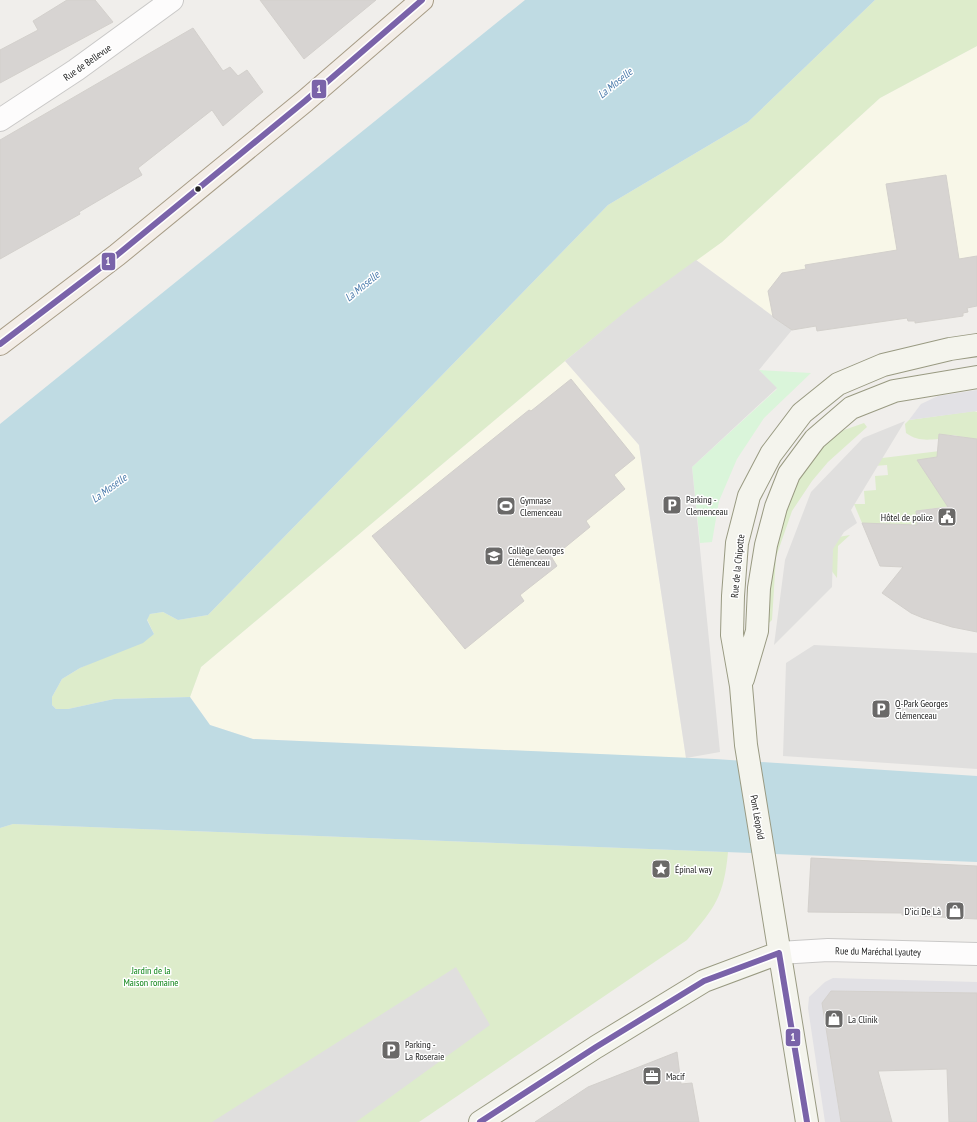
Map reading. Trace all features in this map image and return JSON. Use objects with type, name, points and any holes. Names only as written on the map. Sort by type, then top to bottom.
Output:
[{"type":"main road","points":[[0,344],[117,255],[305,101],[422,0]]},
{"type":"main road","name":"Rue de la Chipotte","points":[[746,746],[741,686],[732,635],[737,543],[749,496],[771,454],[802,413],[838,384],[883,365],[950,349],[977,345]]},
{"type":"main road","name":"Rue de la Chipotte","points":[[741,686],[757,631],[759,588],[766,545],[776,507],[788,474],[815,439],[851,408],[894,391],[977,378]]},
{"type":"main road","name":"Pont Léopold","points":[[746,746],[770,888],[779,953]]},
{"type":"main road","points":[[480,1122],[596,1047],[704,980],[779,953],[807,1122]]},
{"type":"street","name":"Rue de Bellevue","points":[[0,120],[76,70],[172,0]]},
{"type":"street","name":"Rue du Maréchal Lyautey","points":[[779,953],[828,950],[977,954]]},
{"type":"shaded area","points":[[977,46],[977,306],[967,308],[968,312],[963,313],[963,316],[915,323],[914,321],[908,321],[907,318],[817,331],[816,326],[792,330],[696,260],[722,242],[880,98]]},
{"type":"shaded area","name":"Parking - Clemenceau","points":[[696,260],[792,330],[759,370],[777,388],[692,467],[720,752],[686,758],[639,445],[565,361],[630,308]]},
{"type":"shaded area","name":"Collège Georges Clémenceau","points":[[565,361],[639,445],[686,758],[253,739],[210,725],[190,697],[201,667]]},
{"type":"shaded area","points":[[977,390],[977,411],[909,420],[921,404],[938,396]]},
{"type":"shaded area","points":[[905,421],[851,510],[857,523],[844,532],[833,549],[832,587],[774,645],[785,560],[811,492],[863,438]]},
{"type":"shaded area","name":"Q-Park Georges Clémenceau","points":[[814,645],[977,653],[977,769],[783,756],[786,663]]},
{"type":"shaded area","name":"Parking - La Roseraie","points":[[456,967],[490,1025],[356,1122],[212,1122]]},
{"type":"shaded area","points":[[833,978],[977,982],[977,993],[831,991],[823,1003],[841,1122],[825,1122],[808,1008],[809,997],[825,982]]},
{"type":"green space","points":[[875,0],[977,0],[977,46],[880,98],[722,242],[631,308],[565,361],[201,667],[190,697],[114,699],[68,709],[56,709],[52,705],[52,697],[62,679],[80,668],[154,634],[147,619],[150,614],[163,612],[178,620],[208,615],[608,205],[748,122]]},
{"type":"green space","points":[[759,370],[811,373],[764,418],[737,459],[719,501],[712,542],[700,543],[692,467],[777,389]]},
{"type":"green space","points":[[974,411],[977,412],[977,440],[953,435],[939,435],[939,439],[930,440],[914,437],[906,433],[905,424],[909,420]]},
{"type":"green space","points":[[864,423],[867,427],[828,462],[812,481],[792,511],[776,557],[772,620],[768,624],[769,556],[799,471],[819,446],[844,430]]},
{"type":"green space","points":[[948,450],[947,455],[925,459],[922,464],[924,470],[928,472],[951,506],[916,511],[917,525],[862,523],[854,504],[865,504],[864,491],[876,490],[875,476],[888,475],[887,465],[874,466],[874,459]]},
{"type":"green space","points":[[850,535],[838,546],[837,578],[810,542]]},
{"type":"green space","name":"Jardin de la Maison romaine","points":[[13,824],[728,852],[721,891],[705,919],[687,940],[419,1122],[0,1122],[0,828]]},
{"type":"water","name":"La Moselle","points":[[525,0],[875,0],[748,122],[608,205],[208,615],[178,620],[163,612],[150,614],[147,620],[154,634],[143,643],[80,668],[62,679],[52,697],[52,705],[56,709],[68,709],[114,699],[190,697],[210,725],[253,739],[715,759],[977,776],[977,862],[13,824],[0,828],[0,424]]},
{"type":"building","points":[[67,0],[95,0],[113,22],[0,83],[0,50],[38,30],[33,21]]},
{"type":"building","points":[[260,0],[376,0],[304,59]]},
{"type":"building","points":[[193,28],[223,71],[230,67],[238,76],[247,70],[263,92],[223,126],[212,110],[138,168],[142,175],[79,212],[80,214],[0,259],[0,140]]},
{"type":"building","points":[[946,175],[959,259],[977,256],[977,306],[967,308],[968,312],[963,313],[963,316],[915,323],[915,321],[908,321],[907,318],[817,331],[816,326],[792,330],[773,317],[768,291],[782,273],[806,269],[805,265],[897,250],[886,184]]},
{"type":"building","name":"Gymnase Clemenceau","points":[[571,379],[635,458],[614,475],[625,489],[586,521],[590,527],[552,558],[557,566],[520,595],[524,601],[465,649],[372,536],[529,410],[531,411]]},
{"type":"building","name":"Hôtel de police","points":[[939,434],[977,439],[977,632],[952,627],[923,618],[911,613],[882,593],[903,567],[880,566],[862,523],[917,525],[916,511],[948,507],[917,460],[937,457]]},
{"type":"building","points":[[811,858],[977,866],[977,919],[902,915],[902,913],[808,912]]},
{"type":"building","points":[[831,991],[977,993],[977,1122],[949,1122],[947,1069],[878,1071],[892,1122],[841,1122],[822,1003]]},
{"type":"building","points":[[677,1052],[681,1084],[692,1083],[699,1122],[535,1122],[588,1087]]},
{"type":"transit line","name":"1","points":[[0,344],[117,255],[305,101],[422,0]]},
{"type":"transit line","name":"1","points":[[779,953],[807,1122]]},
{"type":"transit line","name":"1","points":[[480,1122],[596,1047],[704,981],[779,953]]},
{"type":"place","name":"Parking - Clemenceau","points":[[672,505]]},
{"type":"place","name":"Gymnase Clemenceau","points":[[506,506]]},
{"type":"place","name":"Hôtel de police","points":[[947,517]]},
{"type":"place","name":"Collège Georges Clémenceau","points":[[494,556]]},
{"type":"place","name":"Q-Park Georges Clémenceau","points":[[881,709]]},
{"type":"place","name":"Épinal way","points":[[661,869]]},
{"type":"place","name":"D'ici De Là","points":[[955,911]]},
{"type":"place","name":"La Clinik","points":[[834,1019]]},
{"type":"place","name":"Parking - La Roseraie","points":[[391,1050]]},
{"type":"place","name":"Macif","points":[[652,1076]]}]
